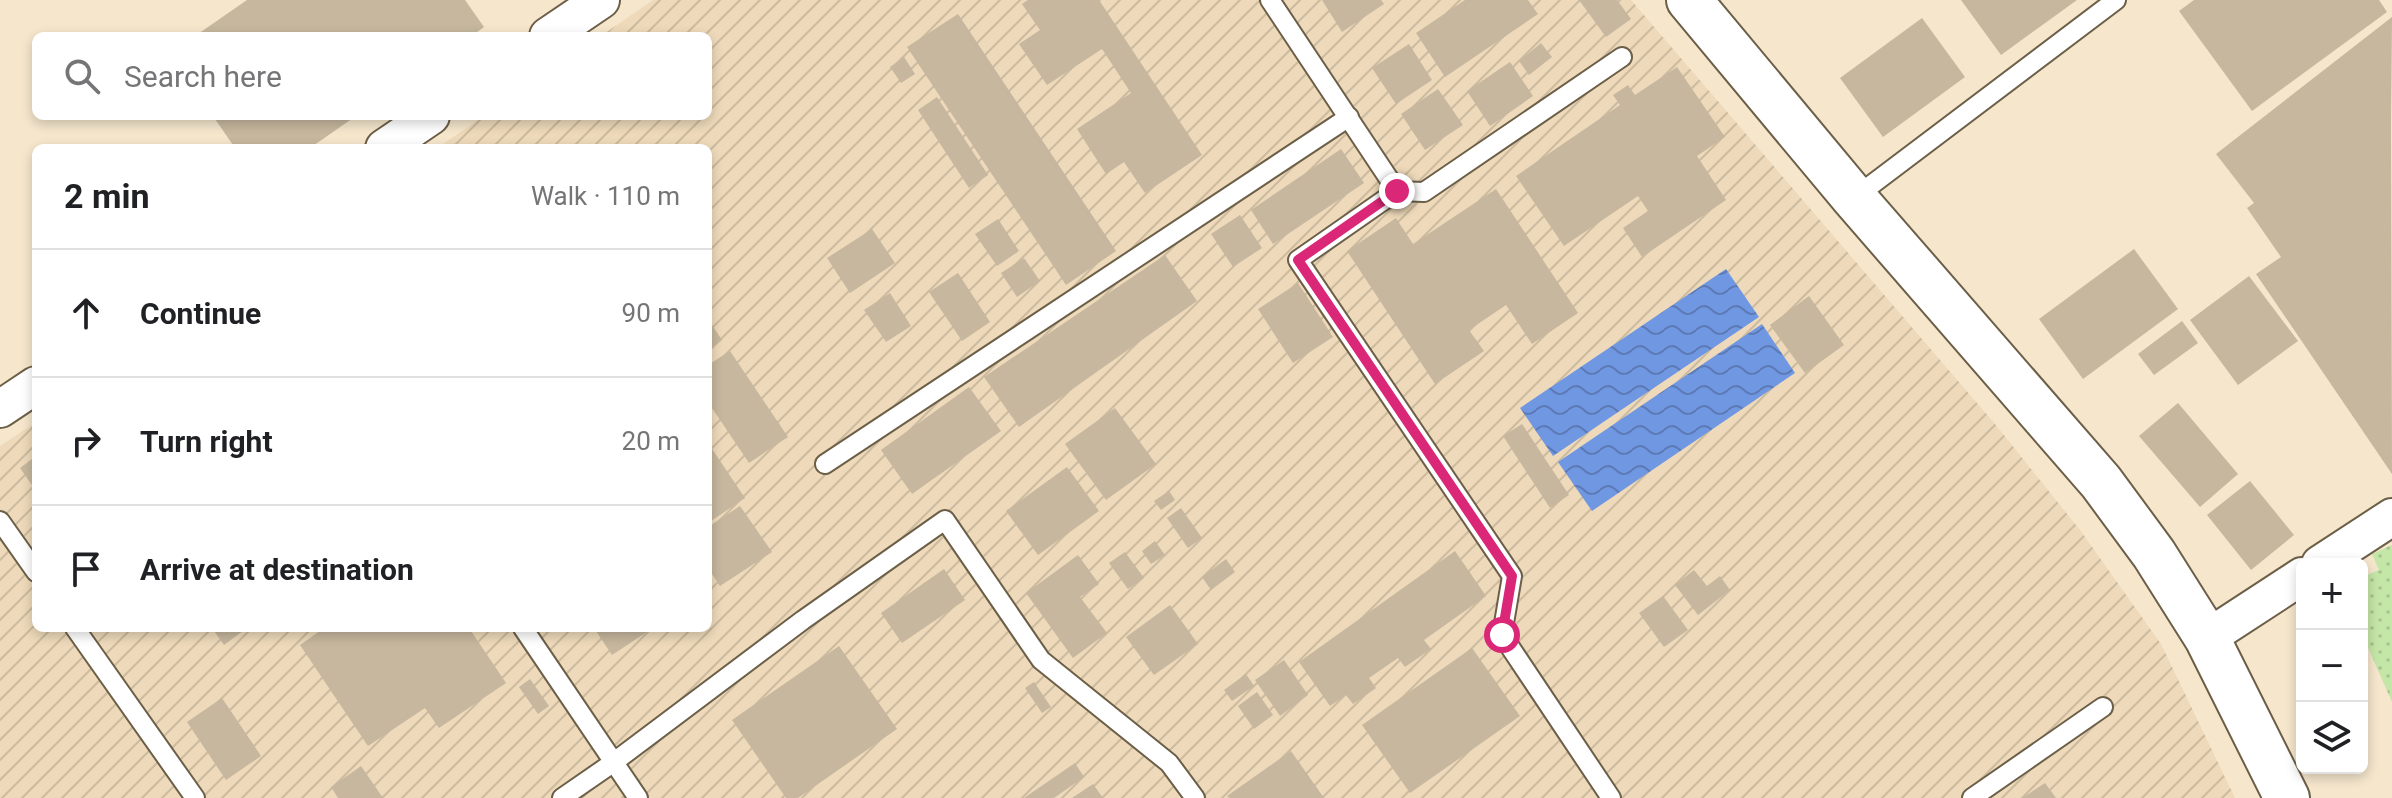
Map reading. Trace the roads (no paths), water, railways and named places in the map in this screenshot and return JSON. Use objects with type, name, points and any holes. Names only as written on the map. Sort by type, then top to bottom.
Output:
[{"type":"street","points":[[554,32],[601,0]]},
{"type":"street","points":[[1689,0],[1854,198],[2101,482],[2154,554],[2207,638],[2287,798]]},
{"type":"street","points":[[390,144],[425,120]]},
{"type":"street","points":[[0,409],[32,388]]},
{"type":"street","points":[[2329,558],[2392,517]]},
{"type":"street","points":[[2207,638],[2296,580]]},
{"type":"lane","points":[[1270,0],[1397,191]]},
{"type":"lane","points":[[1854,198],[2116,0]]},
{"type":"lane","points":[[1611,798],[1502,635],[1512,576],[1298,260],[1397,191],[1424,192],[1622,57]]},
{"type":"lane","points":[[825,464],[1349,117]]},
{"type":"lane","points":[[562,798],[803,620],[945,520],[1041,660],[1169,763],[1195,798]]},
{"type":"lane","points":[[0,521],[32,566]]},
{"type":"lane","points":[[78,632],[195,798]]},
{"type":"lane","points":[[526,632],[638,798]]},
{"type":"lane","points":[[1972,798],[2103,707]]},
{"type":"water","points":[[1726,269],[1759,317],[1553,456],[1520,408]]},
{"type":"water","points":[[1762,324],[1795,373],[1592,511],[1558,462]]}]
